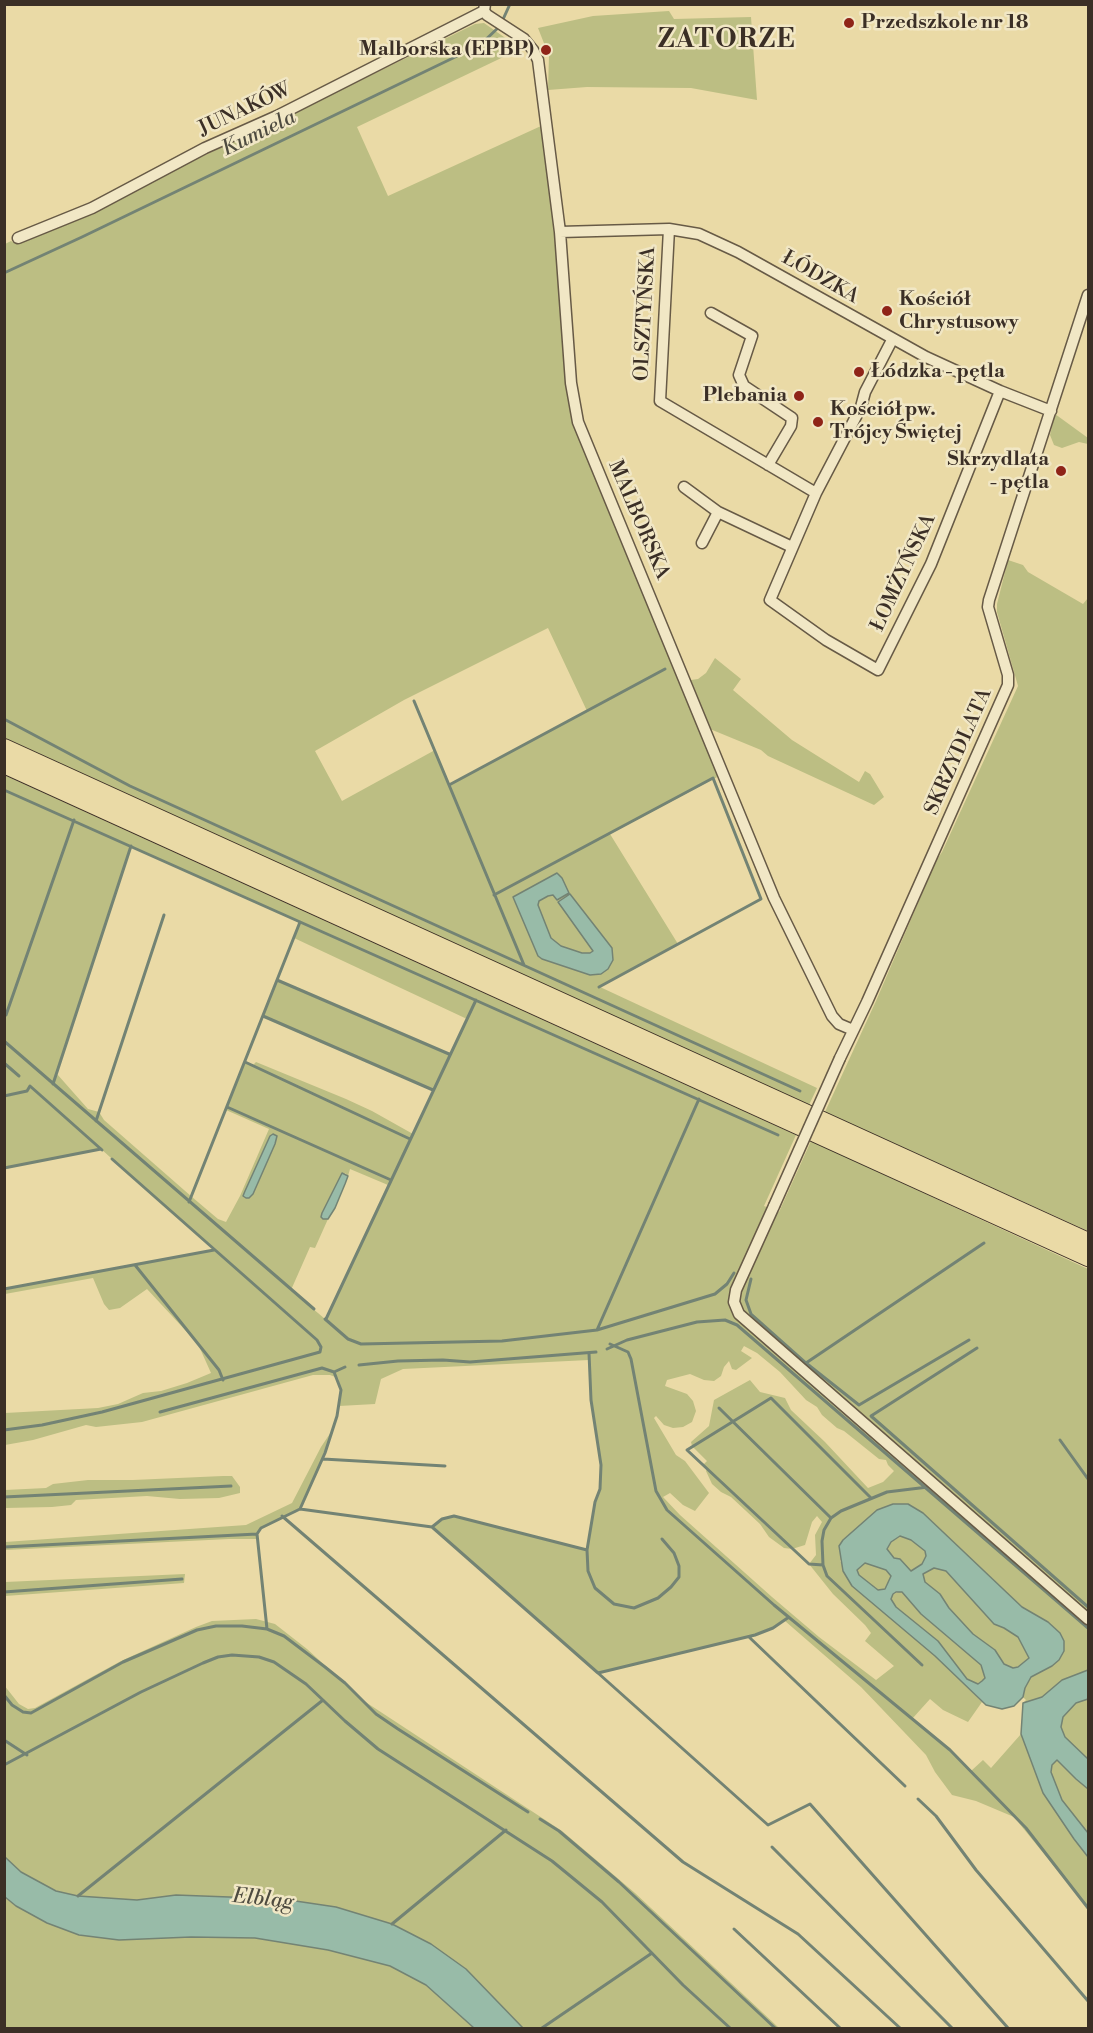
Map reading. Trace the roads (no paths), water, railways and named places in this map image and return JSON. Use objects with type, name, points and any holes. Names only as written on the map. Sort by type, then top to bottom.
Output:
[{"type":"highway","points":[[4,748],[1089,1242]]},
{"type":"highway","points":[[4,764],[1089,1257]]},
{"type":"street","name":"MALBORSKA","points":[[487,11],[530,45],[537,60],[560,232],[571,383],[578,422],[774,898],[832,1016],[839,1024],[853,1030]]},
{"type":"street","name":"JUNAKÓW","points":[[18,238],[92,208],[205,148],[278,116],[487,11]]},
{"type":"street","name":"ŁÓDZKA","points":[[560,232],[669,229],[699,234],[738,252],[892,339],[1000,391],[1051,411]]},
{"type":"street","name":"OLSZTYŃSKA","points":[[669,229],[660,401],[816,493]]},
{"type":"street","name":"SKRZYDLATA","points":[[1089,295],[989,600],[988,607],[1008,675],[1008,685],[736,1290],[734,1302],[739,1314],[1089,1619]]},
{"type":"street","points":[[711,313],[752,336],[739,375],[744,386],[792,418],[791,426],[768,465]]},
{"type":"street","points":[[684,487],[718,512],[792,547],[892,339]]},
{"type":"street","name":"ŁOMŻYŃSKA","points":[[792,547],[770,600],[826,640],[878,670],[932,564],[1000,391]]},
{"type":"street","points":[[702,543],[718,512]]},
{"type":"water","points":[[557,873],[569,893],[557,900],[553,895],[548,896],[539,901],[538,905],[551,938],[561,946],[582,953],[593,951],[558,902],[570,894],[612,948],[613,960],[608,969],[601,974],[590,975],[538,956],[513,897]]},
{"type":"water","points":[[273,1134],[277,1136],[275,1144],[253,1194],[246,1198],[243,1196],[245,1191],[270,1136]]},
{"type":"water","points":[[342,1173],[348,1176],[345,1184],[335,1208],[328,1219],[323,1219],[322,1213]]},
{"type":"water","points":[[893,1504],[908,1504],[923,1513],[1022,1607],[1048,1622],[1060,1633],[1064,1641],[1064,1651],[1059,1660],[1031,1677],[1023,1697],[1014,1706],[1002,1709],[986,1705],[935,1656],[852,1586],[843,1571],[839,1546],[877,1510]],"holes":[[[900,1536],[911,1540],[925,1551],[926,1556],[922,1564],[911,1571],[900,1559],[894,1558],[887,1549],[891,1542]],[[865,1563],[886,1570],[891,1576],[885,1589],[878,1590],[859,1575],[857,1570]],[[934,1568],[946,1571],[994,1624],[1018,1637],[1029,1658],[1018,1667],[1013,1668],[1004,1664],[995,1650],[973,1634],[949,1608],[940,1594],[925,1582],[923,1574]],[[902,1592],[921,1614],[981,1665],[985,1678],[978,1684],[967,1679],[938,1641],[896,1607],[891,1599],[893,1594]]]},
{"type":"water","points":[[1088,1670],[1088,1699],[1076,1703],[1063,1717],[1061,1727],[1065,1737],[1088,1759],[1088,1789],[1057,1760],[1052,1765],[1051,1772],[1062,1800],[1088,1833],[1088,1857],[1043,1793],[1021,1734],[1023,1703],[1042,1697],[1062,1680]]},
{"type":"water","name":"Elbląg","points":[[5,1857],[21,1872],[56,1891],[78,1896],[137,1900],[176,1895],[282,1899],[336,1907],[392,1924],[431,1944],[466,1969],[523,2028],[474,2028],[426,1985],[390,1966],[328,1950],[255,1938],[191,1937],[119,1940],[79,1935],[47,1923],[16,1906],[5,1897]]},
{"type":"waterway","name":"Kumiela","points":[[4,273],[480,45],[500,26],[510,4]]},
{"type":"waterway","points":[[449,785],[665,669]]},
{"type":"waterway","points":[[414,701],[524,965]]},
{"type":"waterway","points":[[4,719],[130,786],[800,1091]]},
{"type":"waterway","points":[[494,895],[713,778],[761,899],[599,987]]},
{"type":"waterway","points":[[4,790],[778,1135]]},
{"type":"waterway","points":[[6,1015],[74,820]]},
{"type":"waterway","points":[[53,1084],[131,846]]},
{"type":"waterway","points":[[96,1121],[164,915]]},
{"type":"waterway","points":[[189,1202],[300,922]]},
{"type":"waterway","points":[[277,980],[449,1054]]},
{"type":"waterway","points":[[326,1319],[476,1000]]},
{"type":"waterway","points":[[263,1016],[433,1090]]},
{"type":"waterway","points":[[4,1041],[314,1309]]},
{"type":"waterway","points":[[245,1062],[410,1139]]},
{"type":"waterway","points":[[4,1063],[19,1076]]},
{"type":"waterway","points":[[4,1096],[27,1091],[30,1086],[102,1150]]},
{"type":"waterway","points":[[597,1330],[699,1099]]},
{"type":"waterway","points":[[227,1107],[391,1180]]},
{"type":"waterway","points":[[4,1168],[101,1149]]},
{"type":"waterway","points":[[4,1430],[42,1425],[102,1412],[320,1352],[321,1347],[317,1340],[112,1159]]},
{"type":"waterway","points":[[806,1363],[984,1243]]},
{"type":"waterway","points":[[4,1289],[214,1250]]},
{"type":"waterway","points":[[135,1265],[219,1370],[223,1380]]},
{"type":"waterway","points":[[325,1319],[348,1339],[361,1344],[502,1341],[597,1330],[715,1294],[727,1284],[734,1273]]},
{"type":"waterway","points":[[751,1279],[746,1300],[751,1314],[806,1363],[859,1405],[969,1340]]},
{"type":"waterway","points":[[607,1349],[627,1340],[697,1322],[725,1320],[737,1325],[1088,1628]]},
{"type":"waterway","points":[[610,1344],[628,1352],[631,1359],[656,1491],[667,1510],[774,1605],[950,1750],[1026,1828],[1088,1908]]},
{"type":"waterway","points":[[977,1348],[871,1416],[1088,1607]]},
{"type":"waterway","points":[[359,1365],[398,1361],[470,1362],[596,1352]]},
{"type":"waterway","points":[[589,1353],[591,1400],[601,1465],[600,1489],[595,1502],[587,1550],[454,1516],[442,1519],[432,1527],[598,1673],[755,1635],[773,1628],[789,1617]]},
{"type":"waterway","points":[[334,1372],[345,1367]]},
{"type":"waterway","points":[[160,1412],[322,1368],[334,1372],[341,1390],[337,1416],[325,1453],[300,1509]]},
{"type":"waterway","points":[[823,1565],[809,1564],[687,1450],[771,1398],[871,1498]]},
{"type":"waterway","points":[[719,1408],[831,1518]]},
{"type":"waterway","points":[[1060,1440],[1088,1479]]},
{"type":"waterway","points":[[323,1459],[445,1466]]},
{"type":"waterway","points":[[4,1497],[231,1486]]},
{"type":"waterway","points":[[922,1665],[827,1576],[823,1565],[822,1541],[824,1530],[831,1518],[841,1511],[887,1492],[928,1487]]},
{"type":"waterway","points":[[267,1629],[257,1534],[261,1528],[300,1509],[432,1527]]},
{"type":"waterway","points":[[282,1516],[683,1862],[798,1934],[900,2028]]},
{"type":"waterway","points":[[4,1547],[257,1534]]},
{"type":"waterway","points":[[587,1550],[588,1571],[595,1588],[614,1604],[634,1608],[658,1598],[679,1577],[679,1566],[674,1553],[662,1539]]},
{"type":"waterway","points":[[4,1592],[182,1579]]},
{"type":"waterway","points":[[4,1695],[12,1705],[23,1712],[31,1713],[123,1662],[197,1630],[216,1626],[267,1629],[284,1636],[325,1667],[376,1714],[528,1812]]},
{"type":"waterway","points":[[749,1637],[905,1786]]},
{"type":"waterway","points":[[4,1765],[141,1692],[218,1657],[232,1655],[259,1657],[274,1662],[306,1684],[378,1749],[552,1861],[602,1902],[683,1985],[730,2028]]},
{"type":"waterway","points":[[598,1673],[768,1825],[810,1804],[1008,2028]]},
{"type":"waterway","points":[[78,1896],[323,1700]]},
{"type":"waterway","points":[[4,1740],[27,1755]]},
{"type":"waterway","points":[[918,1799],[936,1816],[976,1870],[1088,2001]]},
{"type":"waterway","points":[[540,1819],[559,1831],[619,1882],[775,2028]]},
{"type":"waterway","points":[[392,1924],[506,1830]]},
{"type":"waterway","points":[[772,1847],[952,2028]]},
{"type":"waterway","points":[[734,1929],[840,2028]]},
{"type":"waterway","points":[[542,2028],[652,1953]]},
{"type":"place","name":"Przedszkole nr 18","points":[[849,23]]},
{"type":"place","name":"Malborska (EPBP)","points":[[546,50]]},
{"type":"place","name":"Kościół Chrystusowy","points":[[887,311]]},
{"type":"place","name":"Łódzka - pętla","points":[[859,372]]},
{"type":"place","name":"Plebania","points":[[799,396]]},
{"type":"place","name":"Kościół pw. Trójcy Świętej","points":[[818,422]]},
{"type":"place","name":"Skrzydlata - pętla","points":[[1061,471]]},
{"type":"district","name":"ZATORZE","points":[[727,41]]}]
